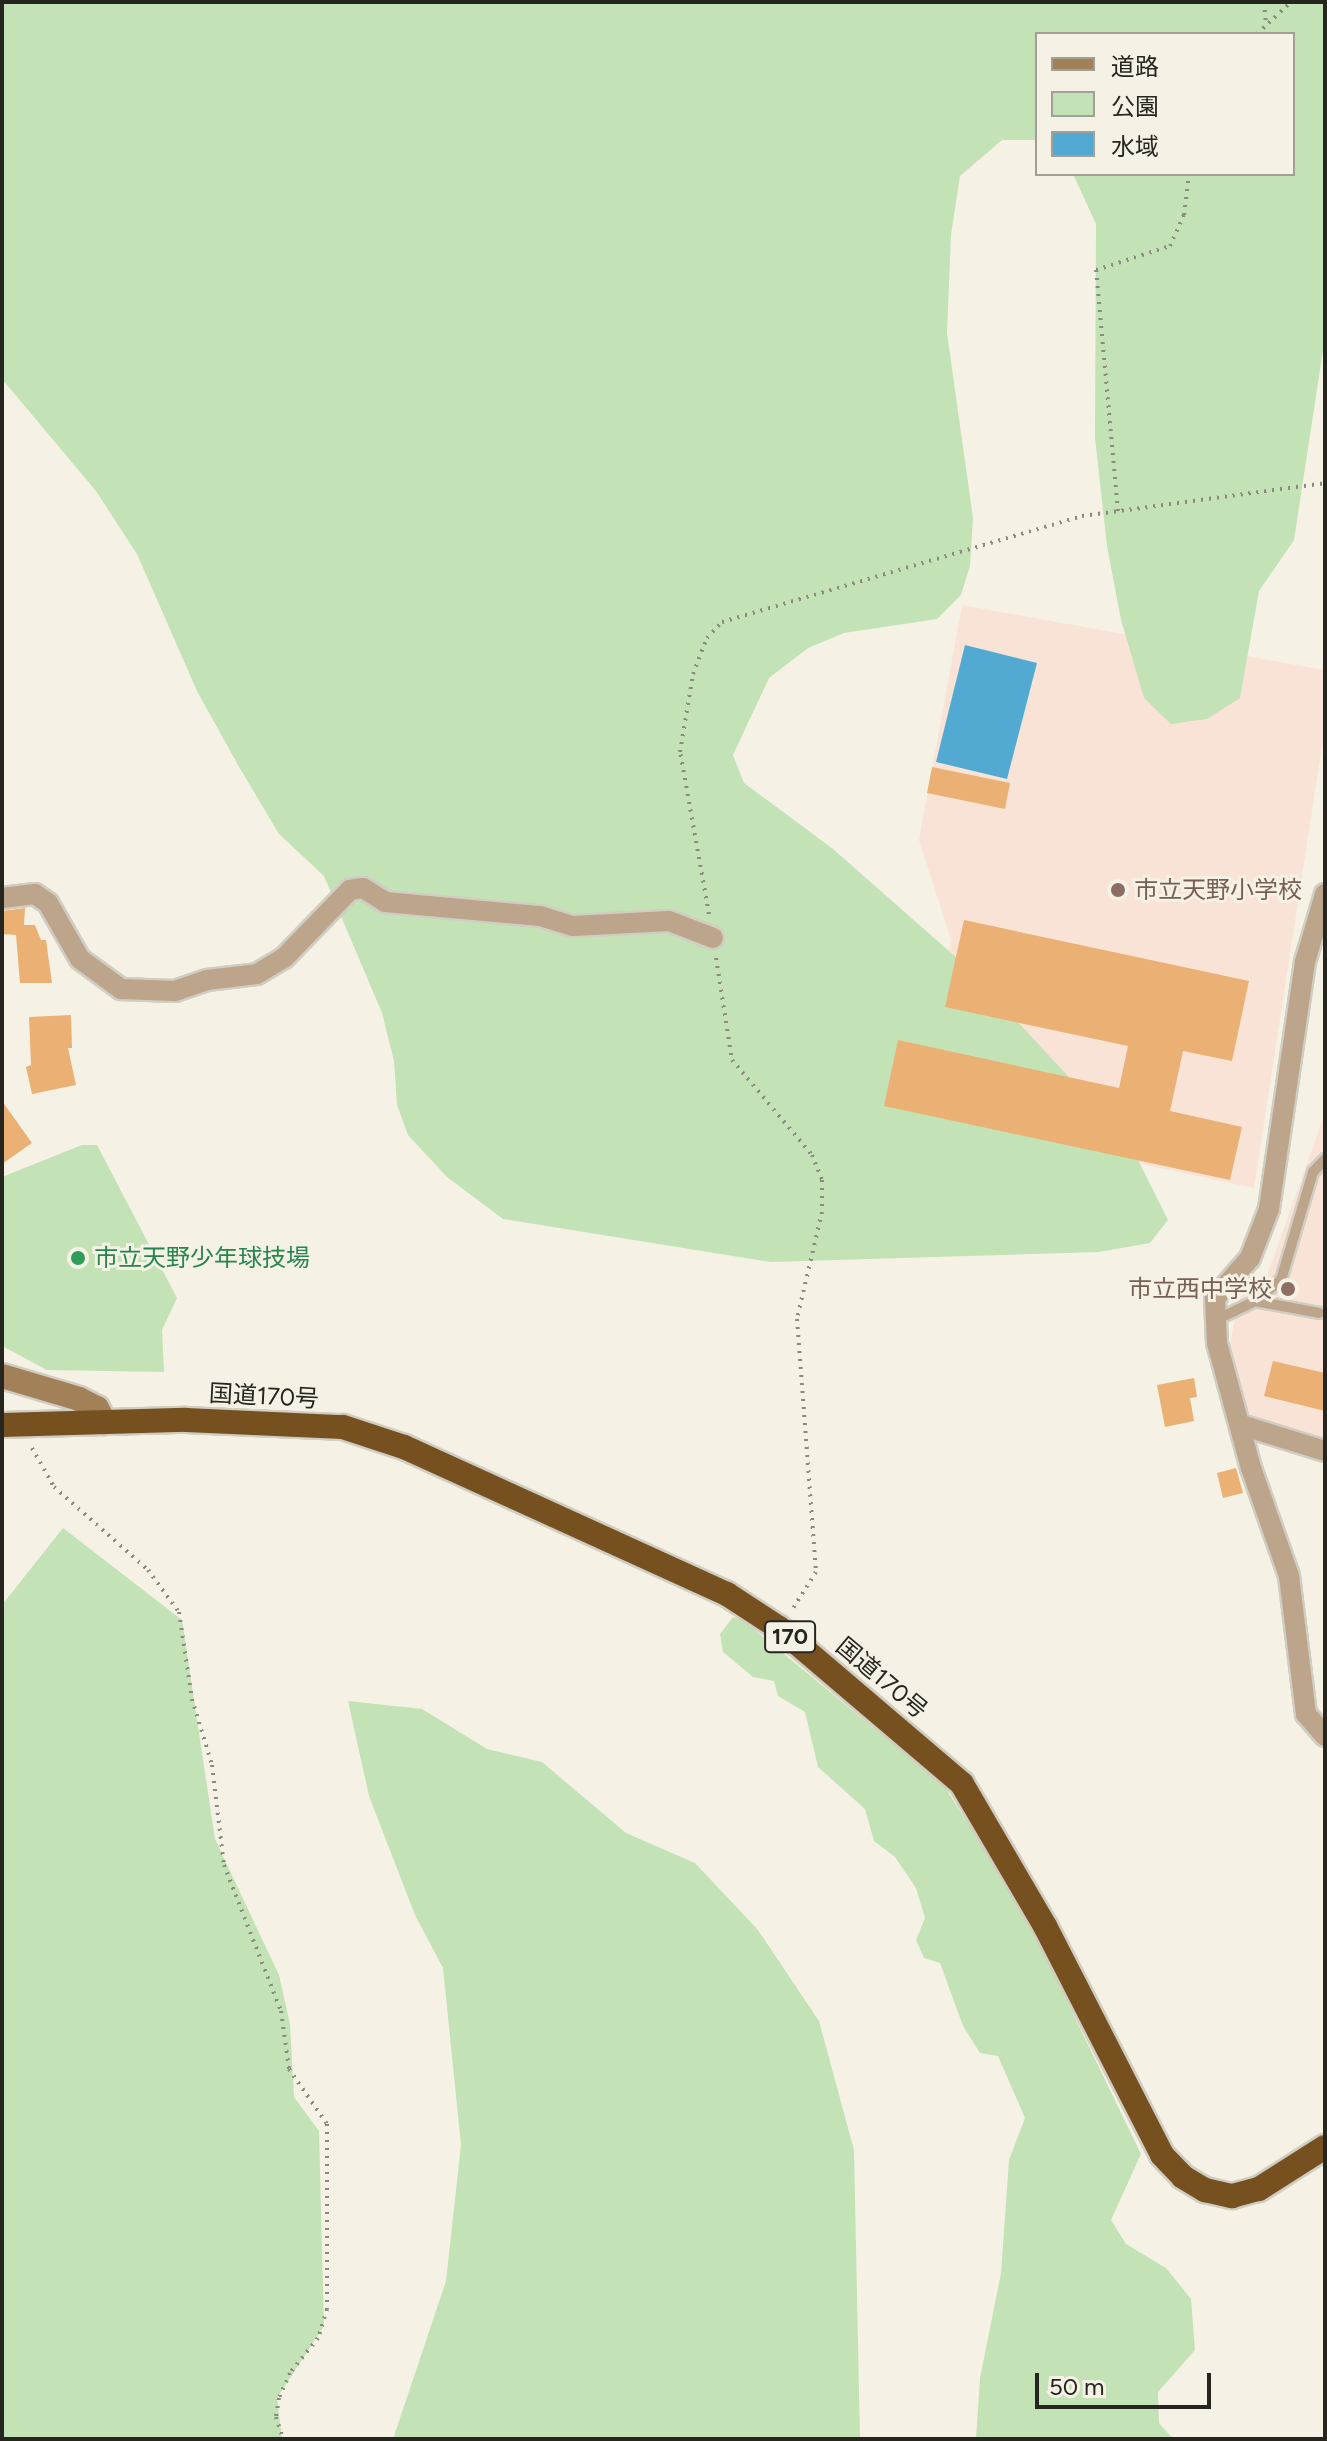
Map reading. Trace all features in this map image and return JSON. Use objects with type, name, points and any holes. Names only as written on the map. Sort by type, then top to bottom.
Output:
[{"type":"highway","name":"国道170号","points":[[13,1424],[104,1422],[343,1427],[404,1447],[675,1567],[779,1628],[962,1784],[1045,1926],[1162,2155],[1183,2177],[1232,2196],[1259,2189],[1325,2147]]},
{"type":"street","points":[[2,898],[35,894],[48,903],[80,959],[121,989],[175,991],[257,974],[284,958],[350,890],[363,888],[385,902],[540,916],[573,926],[669,921],[713,938]]},
{"type":"street","points":[[1325,894],[1305,962],[1269,1209],[1250,1258],[1215,1298],[1217,1343],[1289,1576],[1306,1714],[1325,1736]]},
{"type":"street","points":[[2,1376],[79,1399],[97,1408],[104,1422]]},
{"type":"street","points":[[1241,1425],[1325,1451]]},
{"type":"lane","points":[[1216,1320],[1255,1301],[1281,1280],[1313,1172],[1325,1159]]},
{"type":"lane","points":[[1255,1301],[1319,1313]]},
{"type":"path","points":[[1264,2],[1266,24]]},
{"type":"path","points":[[1259,32],[1291,2]]},
{"type":"path","points":[[1118,511],[1096,270],[1170,246],[1184,215],[1189,176]]},
{"type":"path","points":[[779,1628],[816,1572],[797,1319],[822,1212],[822,1180],[812,1155],[732,1060],[680,752],[693,674],[707,638],[722,622],[1082,516],[1325,483]]},
{"type":"path","points":[[13,1424],[54,1487],[148,1570],[179,1612],[192,1699],[212,1765],[224,1865],[281,2011],[289,2069],[327,2124],[327,2309],[318,2338],[290,2373],[279,2398],[276,2417],[283,2439]]},
{"type":"shaded area","name":"市立天野小学校","points":[[962,605],[1325,670],[1325,727],[1254,1188],[919,1117],[951,940],[919,840]]},
{"type":"shaded area","name":"市立西中学校","points":[[1325,1113],[1325,1443],[1258,1424],[1245,1407],[1230,1345],[1238,1299],[1266,1278]]},
{"type":"green space","points":[[2,2],[1325,2],[1325,337],[1294,540],[1259,591],[1240,698],[1207,719],[1171,724],[1144,698],[1121,620],[1107,546],[1095,438],[1096,224],[1074,176],[1295,176],[1295,32],[1035,32],[1035,140],[1002,140],[960,176],[951,235],[947,333],[973,518],[970,566],[961,595],[937,619],[844,633],[808,648],[769,678],[733,755],[744,783],[833,849],[966,966],[1129,1142],[1168,1220],[1150,1243],[1099,1252],[771,1262],[503,1219],[447,1177],[408,1135],[397,1105],[394,1061],[382,1013],[324,876],[279,834],[238,765],[197,691],[137,554],[96,491],[2,379]]},
{"type":"green space","name":"市立天野少年球技場","points":[[82,1145],[97,1145],[177,1298],[162,1330],[164,1372],[47,1370],[2,1346],[2,1177]]},
{"type":"green space","points":[[63,1528],[182,1620],[215,1839],[279,1975],[290,2024],[294,2097],[319,2131],[324,2326],[277,2398],[282,2439],[2,2439],[2,1605]]},
{"type":"green space","points":[[733,1617],[744,1621],[944,1786],[1019,1902],[1141,2154],[1111,2220],[1126,2244],[1166,2268],[1191,2299],[1195,2350],[1158,2392],[1159,2423],[1173,2439],[976,2439],[980,2378],[1001,2273],[1009,2160],[1025,2118],[998,2056],[980,2053],[963,2026],[940,1963],[924,1958],[916,1940],[925,1918],[916,1888],[895,1857],[874,1841],[865,1809],[818,1767],[805,1712],[778,1696],[774,1681],[753,1677],[723,1652],[720,1634]]},
{"type":"green space","points":[[348,1701],[422,1709],[487,1749],[542,1762],[626,1833],[695,1863],[758,1930],[819,2021],[854,2150],[860,2439],[393,2439],[446,2281],[461,2145],[443,1968],[415,1915],[369,1796]]},
{"type":"water","points":[[965,645],[1037,663],[1007,779],[936,762]]},
{"type":"building","points":[[932,767],[1010,783],[1005,809],[927,793]]},
{"type":"building","points":[[25,908],[24,925],[35,925],[41,940],[46,940],[52,983],[20,983],[16,935],[2,934],[2,911]]},
{"type":"building","points":[[964,920],[1249,981],[1232,1061],[1183,1051],[1170,1111],[1242,1127],[1230,1180],[884,1106],[898,1040],[1119,1088],[1128,1046],[945,1007]]},
{"type":"building","points":[[71,1015],[72,1048],[68,1048],[76,1085],[32,1094],[26,1067],[31,1065],[29,1017]]},
{"type":"building","points":[[2,1101],[32,1143],[2,1164]]},
{"type":"building","points":[[1273,1361],[1325,1373],[1325,1411],[1264,1396]]},
{"type":"building","points":[[1194,1378],[1197,1397],[1190,1398],[1194,1421],[1165,1427],[1157,1385]]},
{"type":"building","points":[[1236,1468],[1243,1493],[1223,1498],[1217,1473]]},
{"type":"place","name":"市立天野小学校","points":[[1118,890]]},
{"type":"place","name":"市立天野少年球技場","points":[[78,1258]]},
{"type":"place","name":"市立西中学校","points":[[1288,1289]]}]
